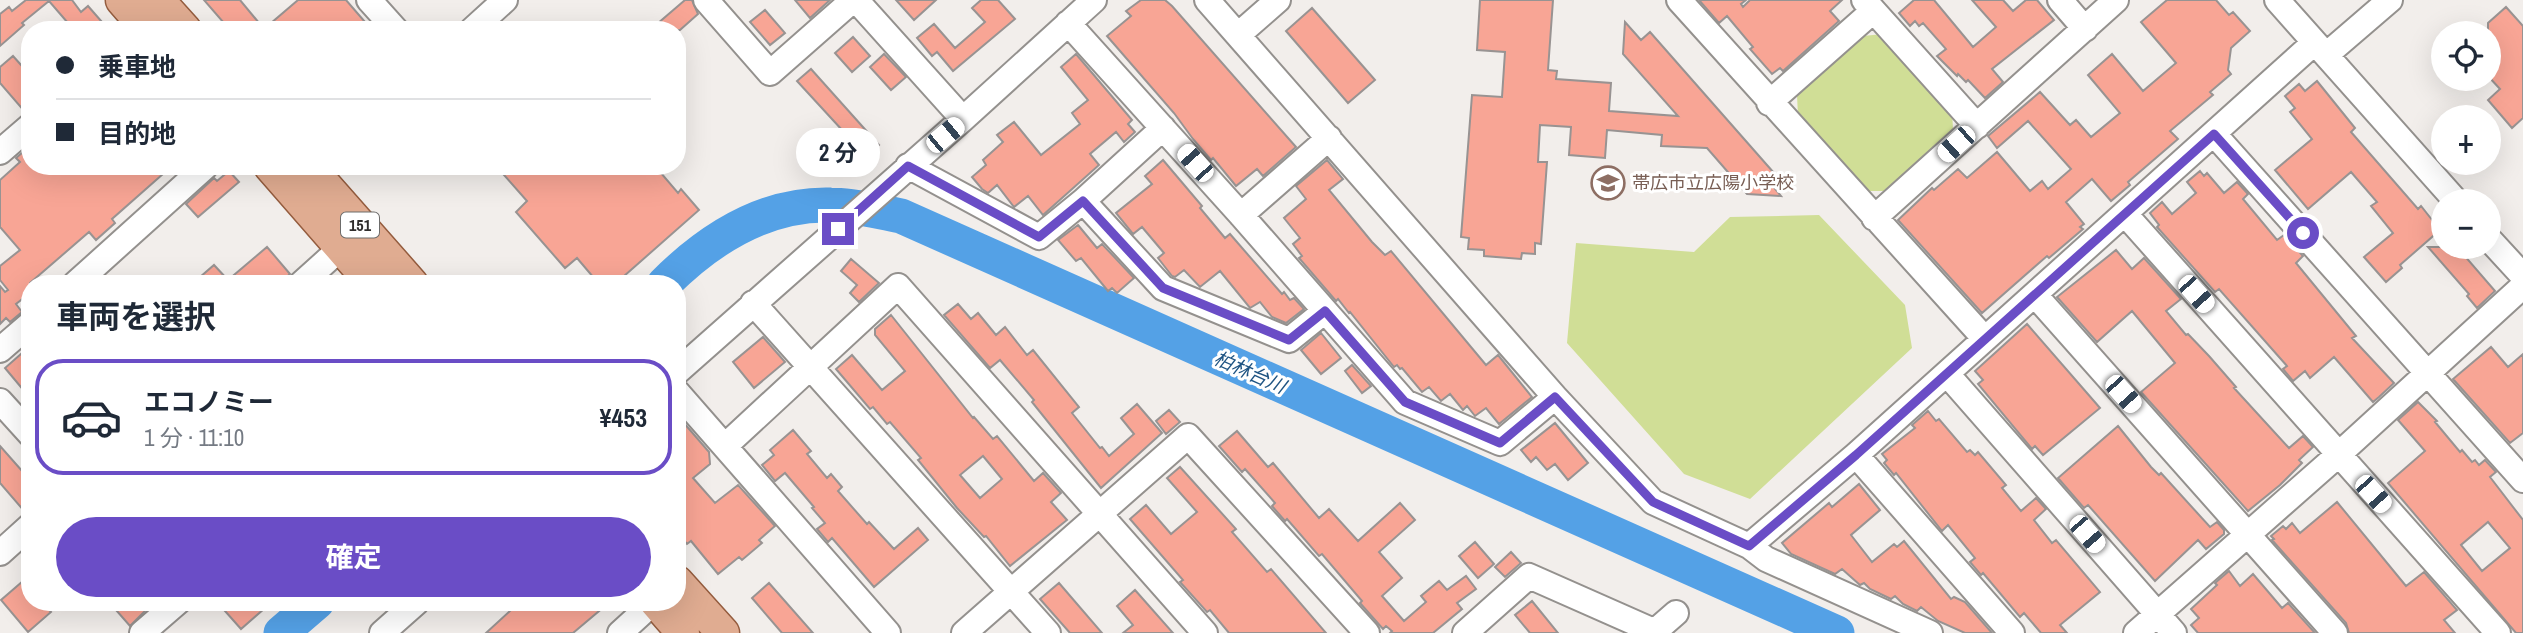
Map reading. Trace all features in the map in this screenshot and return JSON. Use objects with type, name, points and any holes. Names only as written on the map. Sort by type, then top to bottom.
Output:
[{"type":"main road","points":[[122,0],[156,20]]},
{"type":"main road","name":"151","points":[[280,175],[352,238],[400,275]]},
{"type":"main road","name":"151","points":[[314,175],[352,238],[369,275]]},
{"type":"main road","points":[[686,592],[723,633]]},
{"type":"main road","points":[[663,611],[683,633]]},
{"type":"street","points":[[369,0],[388,21]]},
{"type":"street","points":[[482,21],[505,0]]},
{"type":"street","points":[[706,0],[770,73],[855,0],[963,119]]},
{"type":"street","points":[[686,364],[1094,0]]},
{"type":"street","points":[[1207,0],[1555,397],[1653,502],[1749,546],[1766,559],[1930,633]]},
{"type":"street","points":[[1238,35],[1278,0]]},
{"type":"street","points":[[1679,0],[1985,340]]},
{"type":"street","points":[[2060,0],[2085,29]]},
{"type":"street","points":[[1874,218],[2116,0]]},
{"type":"street","points":[[2277,0],[2445,189]]},
{"type":"street","points":[[1749,546],[1856,455],[2214,134],[2320,49],[2390,0]]},
{"type":"street","points":[[1769,103],[1869,5],[1977,126]]},
{"type":"street","points":[[1068,23],[1405,402],[1500,443],[1555,397]]},
{"type":"street","points":[[899,174],[1039,237],[1163,128]]},
{"type":"street","points":[[0,152],[21,134]]},
{"type":"street","points":[[2214,134],[2523,480]]},
{"type":"street","points":[[1241,215],[1329,138]]},
{"type":"street","points":[[85,275],[196,175]]},
{"type":"street","points":[[1083,201],[1163,288],[1289,340],[1325,311]]},
{"type":"street","points":[[2125,214],[2498,633]]},
{"type":"street","points":[[311,275],[352,238]]},
{"type":"street","points":[[2501,252],[2523,276]]},
{"type":"street","points":[[725,446],[898,286],[1205,633]]},
{"type":"street","points":[[2136,633],[2338,455],[2523,286]]},
{"type":"street","points":[[2035,295],[2335,633]]},
{"type":"street","points":[[753,303],[1048,633]]},
{"type":"street","points":[[0,350],[21,332]]},
{"type":"street","points":[[1947,374],[2174,633]]},
{"type":"street","points":[[0,401],[21,424]]},
{"type":"street","points":[[686,402],[888,633]]},
{"type":"street","points":[[964,633],[1188,436],[1367,633]]},
{"type":"street","points":[[1856,455],[2012,633]]},
{"type":"street","points":[[0,553],[21,534]]},
{"type":"street","points":[[1465,633],[1529,576],[1655,632],[1676,613]]},
{"type":"street","points":[[142,633],[168,611]]},
{"type":"street","points":[[382,633],[407,611]]},
{"type":"street","points":[[620,633],[645,611]]},
{"type":"green space","points":[[1883,34],[1952,109],[1953,130],[1886,191],[1868,191],[1798,116],[1797,95],[1863,36]]},
{"type":"green space","points":[[1819,215],[1905,305],[1912,348],[1750,499],[1684,474],[1567,343],[1576,243],[1694,252],[1730,217]]},
{"type":"building","points":[[26,0],[72,0],[81,12],[88,6],[101,21],[66,21],[49,1],[21,21],[21,28],[0,46],[0,14],[9,7],[12,11]]},
{"type":"building","points":[[204,0],[240,0],[257,21],[222,21]]},
{"type":"building","points":[[298,0],[346,0],[364,21],[273,21]]},
{"type":"building","points":[[685,0],[692,0],[698,14],[686,25],[686,21],[660,21]]},
{"type":"building","points":[[795,0],[830,0],[810,18]]},
{"type":"building","points":[[896,0],[936,0],[914,20]]},
{"type":"building","points":[[981,0],[998,0],[1015,19],[953,71],[937,52],[932,56],[917,38],[934,24],[955,48],[985,22],[972,8]]},
{"type":"building","points":[[1141,0],[1165,0],[1172,6],[1296,147],[1263,176],[1257,169],[1236,186],[1107,36],[1131,16],[1126,11]]},
{"type":"building","points":[[1480,0],[1553,0],[1548,70],[1557,71],[1556,79],[1611,83],[1609,111],[1678,116],[1623,54],[1625,22],[1641,40],[1650,32],[1774,173],[1767,179],[1781,196],[1747,194],[1707,148],[1661,146],[1662,135],[1607,130],[1605,158],[1569,155],[1571,127],[1540,125],[1538,162],[1547,162],[1541,244],[1535,243],[1535,254],[1522,253],[1521,259],[1484,256],[1484,250],[1468,249],[1469,238],[1461,237],[1472,95],[1502,97],[1505,52],[1477,50]]},
{"type":"building","points":[[1699,0],[1746,0],[1741,4],[1743,7],[1750,0],[1842,0],[1830,11],[1839,21],[1783,71],[1780,68],[1772,74],[1727,16],[1719,23]]},
{"type":"building","points":[[1914,0],[1934,0],[1973,47],[1996,27],[1972,0],[2003,0],[2013,11],[2026,0],[2037,0],[2054,20],[1992,69],[2003,82],[1985,98],[1968,80],[1966,82],[1958,74],[1957,76],[1937,56],[1946,49],[1923,23],[1919,26],[1915,21],[1910,26],[1899,13]]},
{"type":"building","points":[[2167,0],[2216,0],[2229,15],[2233,12],[2250,31],[2231,48],[2228,70],[2231,74],[2210,92],[2213,95],[2170,131],[2178,139],[2128,182],[2130,185],[2111,201],[2092,179],[2066,202],[2084,224],[2080,227],[2083,229],[2049,258],[2047,256],[1982,313],[1898,220],[1932,188],[1934,190],[1958,169],[1967,178],[1997,152],[2030,191],[2042,181],[2048,189],[2071,169],[2028,121],[1997,148],[1988,136],[2040,92],[2070,125],[2076,120],[2091,137],[2120,113],[2088,75],[2112,54],[2143,91],[2176,63],[2141,22]]},
{"type":"building","points":[[2506,7],[2523,26],[2523,118],[2512,128],[2501,115],[2501,105],[2492,105],[2488,100],[2501,91],[2501,21],[2490,21]]},
{"type":"building","points":[[1312,8],[1375,80],[1348,103],[1286,31]]},
{"type":"building","points":[[765,10],[785,33],[770,45],[750,22]]},
{"type":"building","points":[[853,37],[870,56],[852,72],[835,53]]},
{"type":"building","points":[[884,54],[906,77],[891,90],[870,67]]},
{"type":"building","points":[[1076,54],[1132,120],[1128,124],[1135,132],[1124,142],[1116,132],[1090,154],[1099,165],[1043,215],[1028,196],[1014,207],[997,185],[988,193],[972,177],[986,165],[983,160],[1003,142],[997,135],[1014,122],[1041,155],[1080,124],[1072,113],[1088,100],[1061,67]]},
{"type":"building","points":[[13,56],[21,65],[21,107],[0,83],[0,67]]},
{"type":"building","points":[[811,69],[879,145],[866,156],[797,81]]},
{"type":"building","points":[[2317,81],[2355,128],[2351,132],[2418,209],[2421,206],[2431,219],[2431,238],[2400,265],[2402,268],[2386,282],[2364,257],[2393,233],[2371,206],[2377,202],[2351,172],[2308,209],[2275,170],[2312,139],[2290,112],[2295,108],[2285,96],[2299,84],[2305,91]]},
{"type":"building","points":[[21,154],[21,175],[162,175],[112,219],[115,223],[96,240],[89,232],[39,275],[21,275],[21,300],[16,304],[21,313],[10,322],[6,318],[0,324],[0,286],[5,292],[8,290],[0,280],[0,266],[20,250],[0,227],[0,180],[20,162],[16,158]]},
{"type":"building","points":[[1163,160],[1225,238],[1230,234],[1282,294],[1284,292],[1290,300],[1294,298],[1304,309],[1286,323],[1272,317],[1260,302],[1250,308],[1220,271],[1200,287],[1184,270],[1175,277],[1172,276],[1158,258],[1164,253],[1142,227],[1133,234],[1116,213],[1152,184],[1145,176]]},
{"type":"building","points":[[1327,160],[1343,179],[1329,190],[1372,242],[1385,255],[1391,251],[1486,365],[1498,355],[1532,397],[1499,424],[1486,408],[1475,416],[1467,406],[1463,410],[1450,394],[1441,401],[1429,387],[1422,392],[1402,368],[1397,365],[1394,367],[1350,312],[1338,299],[1336,301],[1299,258],[1302,256],[1293,244],[1300,238],[1284,218],[1306,199],[1296,186]]},
{"type":"building","points":[[2200,171],[2204,176],[2207,173],[2224,193],[2237,182],[2248,194],[2243,199],[2277,240],[2284,235],[2303,256],[2296,263],[2356,336],[2352,338],[2394,383],[2373,402],[2334,357],[2310,378],[2305,371],[2293,381],[2283,369],[2287,366],[2219,289],[2215,292],[2157,227],[2159,225],[2150,213],[2162,202],[2172,214],[2196,193],[2187,182]]},
{"type":"building","points":[[224,175],[233,175],[239,182],[198,217],[186,204],[214,178],[217,181]]},
{"type":"building","points":[[504,175],[663,175],[678,193],[681,189],[699,210],[625,275],[591,275],[577,258],[565,268],[516,212],[527,201]]},
{"type":"building","points":[[1078,225],[1097,248],[1102,244],[1134,278],[1117,293],[1112,288],[1108,291],[1081,258],[1076,261],[1058,240]]},
{"type":"building","points":[[267,247],[290,274],[289,275],[234,275]]},
{"type":"building","points":[[2116,250],[2132,269],[2144,258],[2181,299],[2166,311],[2289,448],[2303,436],[2313,447],[2299,460],[2302,463],[2280,485],[2248,511],[2141,392],[2175,363],[2132,311],[2097,342],[2057,297]]},
{"type":"building","points":[[851,259],[879,283],[859,302],[850,293],[857,285],[841,271]]},
{"type":"building","points":[[2438,259],[2467,259],[2495,291],[2477,308],[2467,296],[2469,294]]},
{"type":"building","points":[[214,265],[223,275],[202,275]]},
{"type":"building","points":[[958,304],[971,319],[978,313],[996,335],[1005,327],[1027,355],[1033,350],[1079,407],[1072,413],[1109,456],[1134,434],[1121,418],[1137,404],[1162,433],[1101,488],[1000,360],[990,368],[944,315]]},
{"type":"building","points":[[891,315],[973,418],[993,439],[997,436],[1034,481],[1043,473],[1061,493],[1051,502],[1067,520],[1010,566],[986,536],[984,537],[957,508],[918,460],[921,458],[890,422],[887,424],[873,407],[870,409],[836,369],[852,355],[882,390],[905,371],[875,335],[875,329]],"holes":[[[983,456],[1002,479],[980,498],[960,475]]]},
{"type":"building","points":[[2027,324],[2100,408],[2043,455],[2035,446],[2032,449],[1978,384],[1983,380],[1975,371]]},
{"type":"building","points":[[1321,333],[1341,358],[1321,374],[1301,350]]},
{"type":"building","points":[[763,337],[785,362],[754,388],[733,362]]},
{"type":"building","points":[[2491,347],[2508,367],[2523,354],[2523,433],[2510,443],[2453,379]]},
{"type":"building","points":[[21,354],[21,387],[5,368]]},
{"type":"building","points":[[1352,365],[1371,386],[1362,393],[1345,371]]},
{"type":"building","points":[[2418,402],[2437,421],[2435,422],[2460,452],[2462,450],[2472,462],[2475,460],[2479,465],[2485,460],[2496,472],[2490,477],[2523,520],[2523,633],[2516,633],[2388,483],[2425,451],[2398,420]],"holes":[[[2488,522],[2510,548],[2482,571],[2461,545]]]},
{"type":"building","points":[[1169,410],[1180,422],[1166,434],[1156,421]]},
{"type":"building","points":[[1928,411],[1936,421],[1939,419],[1967,452],[1970,450],[1975,455],[1978,452],[2006,485],[2002,488],[2021,511],[2036,498],[2046,509],[2034,520],[2052,543],[2056,540],[2100,592],[2060,625],[2067,633],[2041,633],[2024,613],[2020,617],[1983,573],[1981,575],[1970,562],[1975,558],[1948,525],[1942,531],[1896,473],[1894,475],[1884,463],[1887,460],[1882,454],[1915,428],[1912,425]]},
{"type":"building","points":[[1555,423],[1588,463],[1568,480],[1555,464],[1547,470],[1536,457],[1531,462],[1521,450]]},
{"type":"building","points":[[686,425],[709,452],[710,464],[693,478],[715,503],[738,485],[775,526],[759,540],[762,543],[742,560],[739,557],[718,574],[691,541],[687,544]]},
{"type":"building","points":[[2118,426],[2151,467],[2159,475],[2161,473],[2210,527],[2217,522],[2224,530],[2224,534],[2206,549],[2198,540],[2155,581],[2088,505],[2084,508],[2058,478]]},
{"type":"building","points":[[793,430],[811,451],[807,454],[827,478],[831,474],[842,487],[838,491],[894,549],[918,528],[928,540],[874,587],[832,538],[828,542],[817,529],[825,523],[785,473],[775,481],[762,465],[774,455],[770,450]]},
{"type":"building","points":[[1237,431],[1268,467],[1273,463],[1319,518],[1329,509],[1358,541],[1400,503],[1415,520],[1379,552],[1402,578],[1382,596],[1404,621],[1426,602],[1421,596],[1439,581],[1447,590],[1466,576],[1476,589],[1457,603],[1462,609],[1433,633],[1390,633],[1392,631],[1386,626],[1383,629],[1322,554],[1319,556],[1287,519],[1285,521],[1272,506],[1275,503],[1245,469],[1242,472],[1219,446]]},
{"type":"building","points":[[0,446],[21,470],[21,507],[0,483]]},
{"type":"building","points":[[1180,467],[1236,529],[1232,532],[1267,572],[1271,569],[1326,633],[1229,633],[1210,610],[1207,612],[1180,582],[1183,580],[1130,519],[1146,505],[1171,534],[1197,512],[1167,478]]},
{"type":"building","points":[[1859,484],[1880,510],[1851,535],[1872,562],[1894,544],[1897,547],[1904,541],[1951,599],[1954,597],[1965,602],[1992,633],[1965,633],[1938,621],[1921,607],[1917,611],[1903,604],[1895,596],[1891,599],[1870,589],[1864,583],[1860,585],[1842,569],[1835,574],[1791,554],[1782,543],[1829,503],[1832,507]]},
{"type":"building","points":[[2337,502],[2406,586],[2424,572],[2457,610],[2444,620],[2455,633],[2349,633],[2346,623],[2271,536],[2283,526],[2286,529],[2292,523],[2300,533]]},
{"type":"building","points":[[1475,542],[1494,564],[1478,578],[1459,556]]},
{"type":"building","points":[[1511,552],[1521,563],[1505,577],[1495,567]]},
{"type":"building","points":[[2229,571],[2240,586],[2253,574],[2282,608],[2288,603],[2315,633],[2198,633],[2191,625],[2199,618],[2191,609]]},
{"type":"building","points":[[21,583],[21,611],[51,612],[28,632],[1,600]]},
{"type":"building","points":[[769,583],[813,633],[782,633],[752,598]]},
{"type":"building","points":[[1059,583],[1102,633],[1070,633],[1040,599]]},
{"type":"building","points":[[1135,590],[1173,633],[1123,633],[1133,625],[1117,606]]},
{"type":"building","points":[[1532,601],[1558,633],[1530,633],[1515,615]]},
{"type":"building","points":[[117,611],[145,611],[130,626]]},
{"type":"building","points":[[225,611],[262,611],[241,629]]},
{"type":"building","points":[[510,611],[599,611],[573,633],[486,633]]},
{"type":"waterway","name":"柏林台川","points":[[674,275],[719,239],[761,217],[783,210],[840,205],[901,216],[1837,633]]},
{"type":"waterway","name":"柏林台川","points":[[281,633],[307,611]]},
{"type":"place","name":"帯広市立広陽小学校","points":[[1608,183]]},
{"type":"route","points":[[838,229],[908,166],[1039,237],[1083,201],[1163,288],[1289,340],[1325,311],[1405,402],[1500,443],[1555,397],[1653,502],[1749,546],[1856,455],[2214,134],[2303,233]]}]
